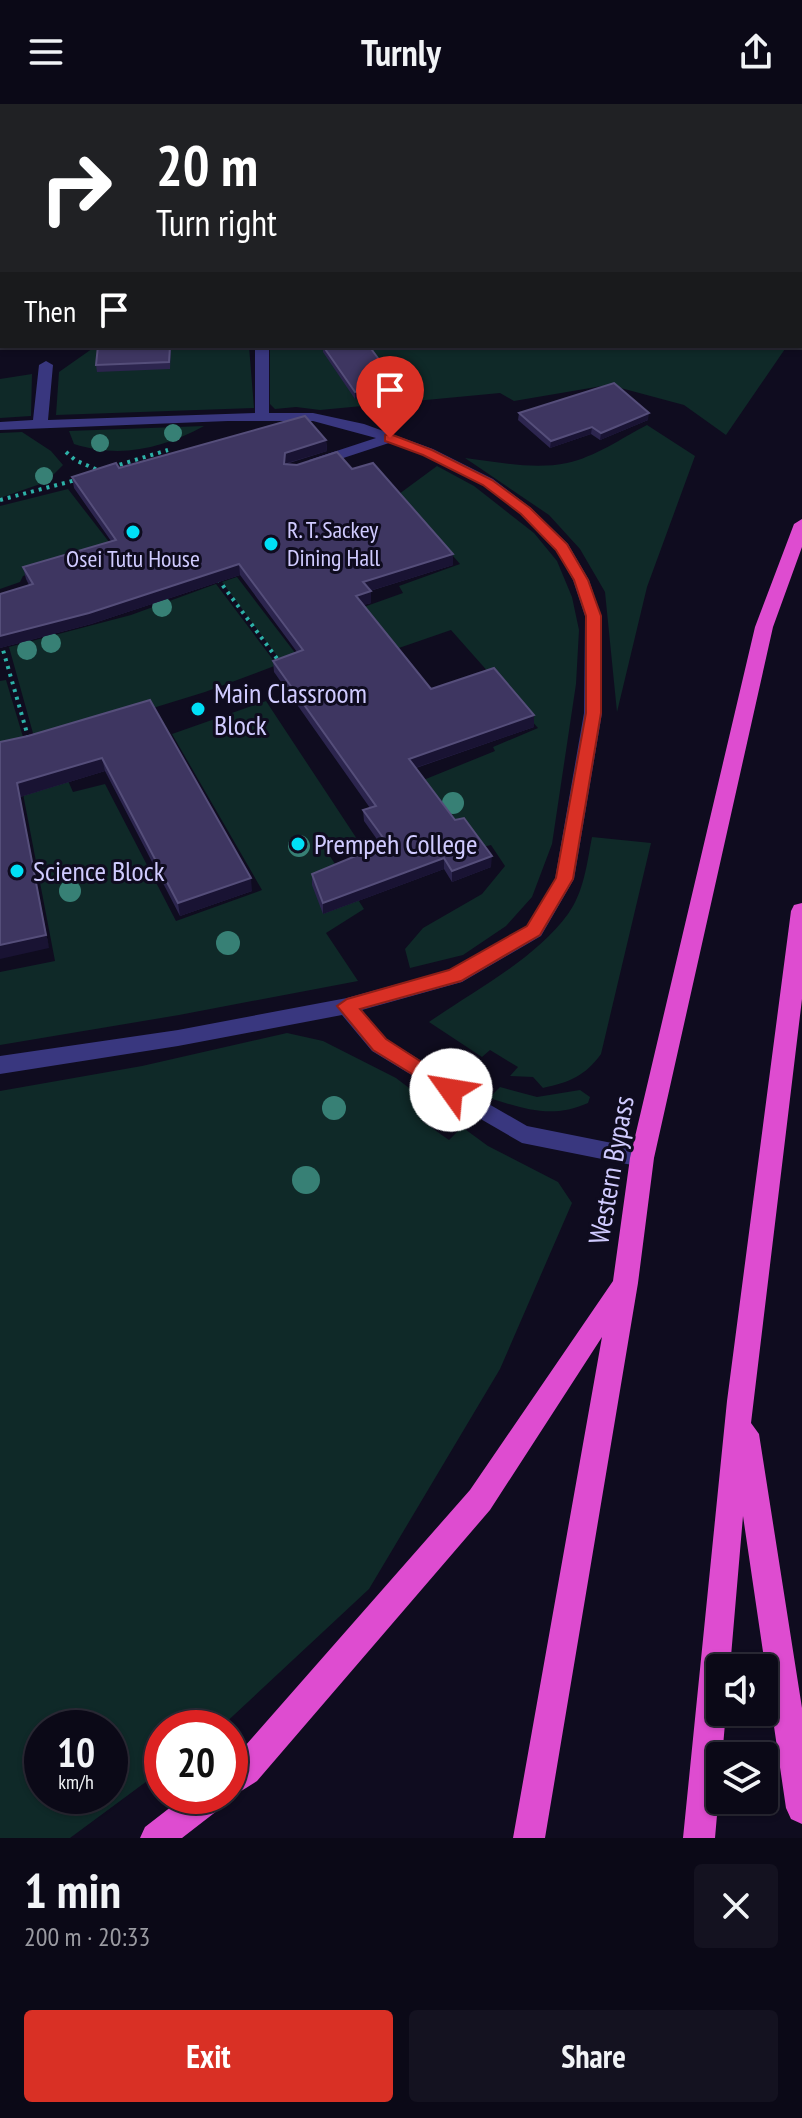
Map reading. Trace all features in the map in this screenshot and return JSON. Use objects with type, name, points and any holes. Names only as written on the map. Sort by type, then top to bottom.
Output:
[{"type":"highway","name":"Western Bypass","points":[[529,1838],[625,1283],[642,1158],[764,627],[802,524]]},
{"type":"highway","points":[[699,1838],[740,1401],[802,911]]},
{"type":"highway","points":[[248,1768],[480,1500],[625,1283]]},
{"type":"highway","points":[[740,1401],[802,1808]]},
{"type":"highway","points":[[156,1838],[187,1814]]},
{"type":"lane","points":[[262,348],[262,417]]},
{"type":"lane","points":[[40,424],[46,365]]},
{"type":"lane","points":[[0,426],[228,417],[313,417],[359,427],[428,452],[488,482],[526,511],[562,547],[581,580],[593,616],[593,713],[564,879],[534,931],[455,976],[347,1006],[178,1038],[0,1065]]},
{"type":"lane","points":[[306,466],[390,438]]},
{"type":"lane","points":[[347,1006],[379,1045],[451,1090]]},
{"type":"lane","points":[[480,1108],[522,1134],[642,1158]]},
{"type":"path","points":[[88,475],[181,446],[228,417]]},
{"type":"path","points":[[0,500],[77,479]]},
{"type":"path","points":[[217,578],[284,668]]},
{"type":"path","points":[[1,643],[31,749]]},
{"type":"green space","points":[[93,348],[249,348],[254,408],[56,415],[59,372]]},
{"type":"green space","points":[[270,348],[786,348],[726,435],[684,405],[617,387],[602,386],[514,401],[500,393],[320,410],[296,407],[275,409],[270,404]]},
{"type":"green space","points":[[32,374],[31,416],[0,418],[0,379]]},
{"type":"green space","points":[[647,425],[695,456],[647,587],[617,712],[605,592],[580,549],[549,515],[465,458],[529,466],[567,463],[598,452]]},
{"type":"green space","points":[[204,426],[173,440],[125,451],[74,444],[69,431]]},
{"type":"green space","points":[[22,432],[51,451],[63,465],[46,482],[0,498],[0,433]]},
{"type":"green space","points":[[437,466],[474,486],[534,533],[557,561],[572,597],[579,630],[576,684],[552,844],[532,897],[506,926],[463,955],[410,968],[405,949],[423,928],[482,894],[505,866],[491,845],[477,847],[453,838],[434,818],[411,785],[495,751],[493,747],[538,728],[451,630],[396,649],[361,608],[403,593],[399,586],[460,564],[399,494]]},
{"type":"green space","points":[[68,489],[130,569],[96,557],[23,576],[20,582],[0,589],[0,506]]},
{"type":"green space","points":[[237,577],[299,658],[283,664],[222,582]]},
{"type":"green space","points":[[216,584],[277,665],[205,692],[36,744],[9,647],[131,615]]},
{"type":"green space","points":[[6,680],[26,747],[0,752],[0,681]]},
{"type":"green space","points":[[266,701],[357,839],[326,850],[364,909],[326,933],[358,981],[0,1045],[0,972],[55,961],[20,778],[62,767],[73,792],[105,784],[176,921],[262,890],[172,734]]},
{"type":"green space","points":[[592,837],[651,843],[601,1054],[576,1077],[543,1088],[533,1077],[510,1076],[518,1067],[490,1050],[482,1057],[429,1022],[521,960],[554,931],[578,896]]},
{"type":"green space","points":[[287,1033],[323,1041],[396,1078],[434,1107],[422,1121],[449,1140],[462,1127],[488,1146],[558,1182],[572,1203],[500,1369],[369,1589],[239,1710],[144,1710],[144,1783],[128,1795],[128,1710],[24,1710],[24,1814],[102,1814],[70,1838],[0,1838],[0,1091],[142,1066]]},
{"type":"green space","points":[[500,1087],[537,1097],[580,1090],[590,1097],[588,1103],[575,1108],[538,1111],[489,1098]]},
{"type":"building","points":[[98,348],[170,348],[169,362],[96,365]]},
{"type":"building","points":[[324,348],[370,348],[397,384],[355,392]]},
{"type":"building","points":[[614,383],[649,413],[601,433],[592,427],[551,441],[519,413]]},
{"type":"building","points":[[305,416],[326,440],[285,453],[284,464],[297,465],[337,452],[352,469],[373,463],[453,554],[363,582],[371,591],[356,596],[431,689],[494,668],[534,715],[409,759],[455,820],[464,818],[492,856],[452,871],[444,858],[323,903],[312,874],[387,843],[363,810],[376,806],[273,661],[303,650],[239,564],[89,613],[0,636],[0,594],[33,584],[23,567],[116,540],[72,477],[116,463],[119,468]]},
{"type":"building","points":[[150,700],[251,878],[178,903],[102,758],[17,783],[46,935],[0,945],[0,742]]},
{"type":"place","name":"Osei Tutu House","points":[[133,532]]},
{"type":"place","name":"R. T. Sackey Dining Hall","points":[[271,544]]},
{"type":"place","name":"Main Classroom Block","points":[[198,709]]},
{"type":"place","name":"Prempeh College","points":[[298,844]]},
{"type":"place","name":"Science Block","points":[[17,871]]},
{"type":"route","points":[[390,438],[428,452],[488,482],[526,511],[562,547],[581,580],[593,616],[593,713],[564,879],[534,931],[455,976],[347,1006],[379,1045],[451,1090]]}]
